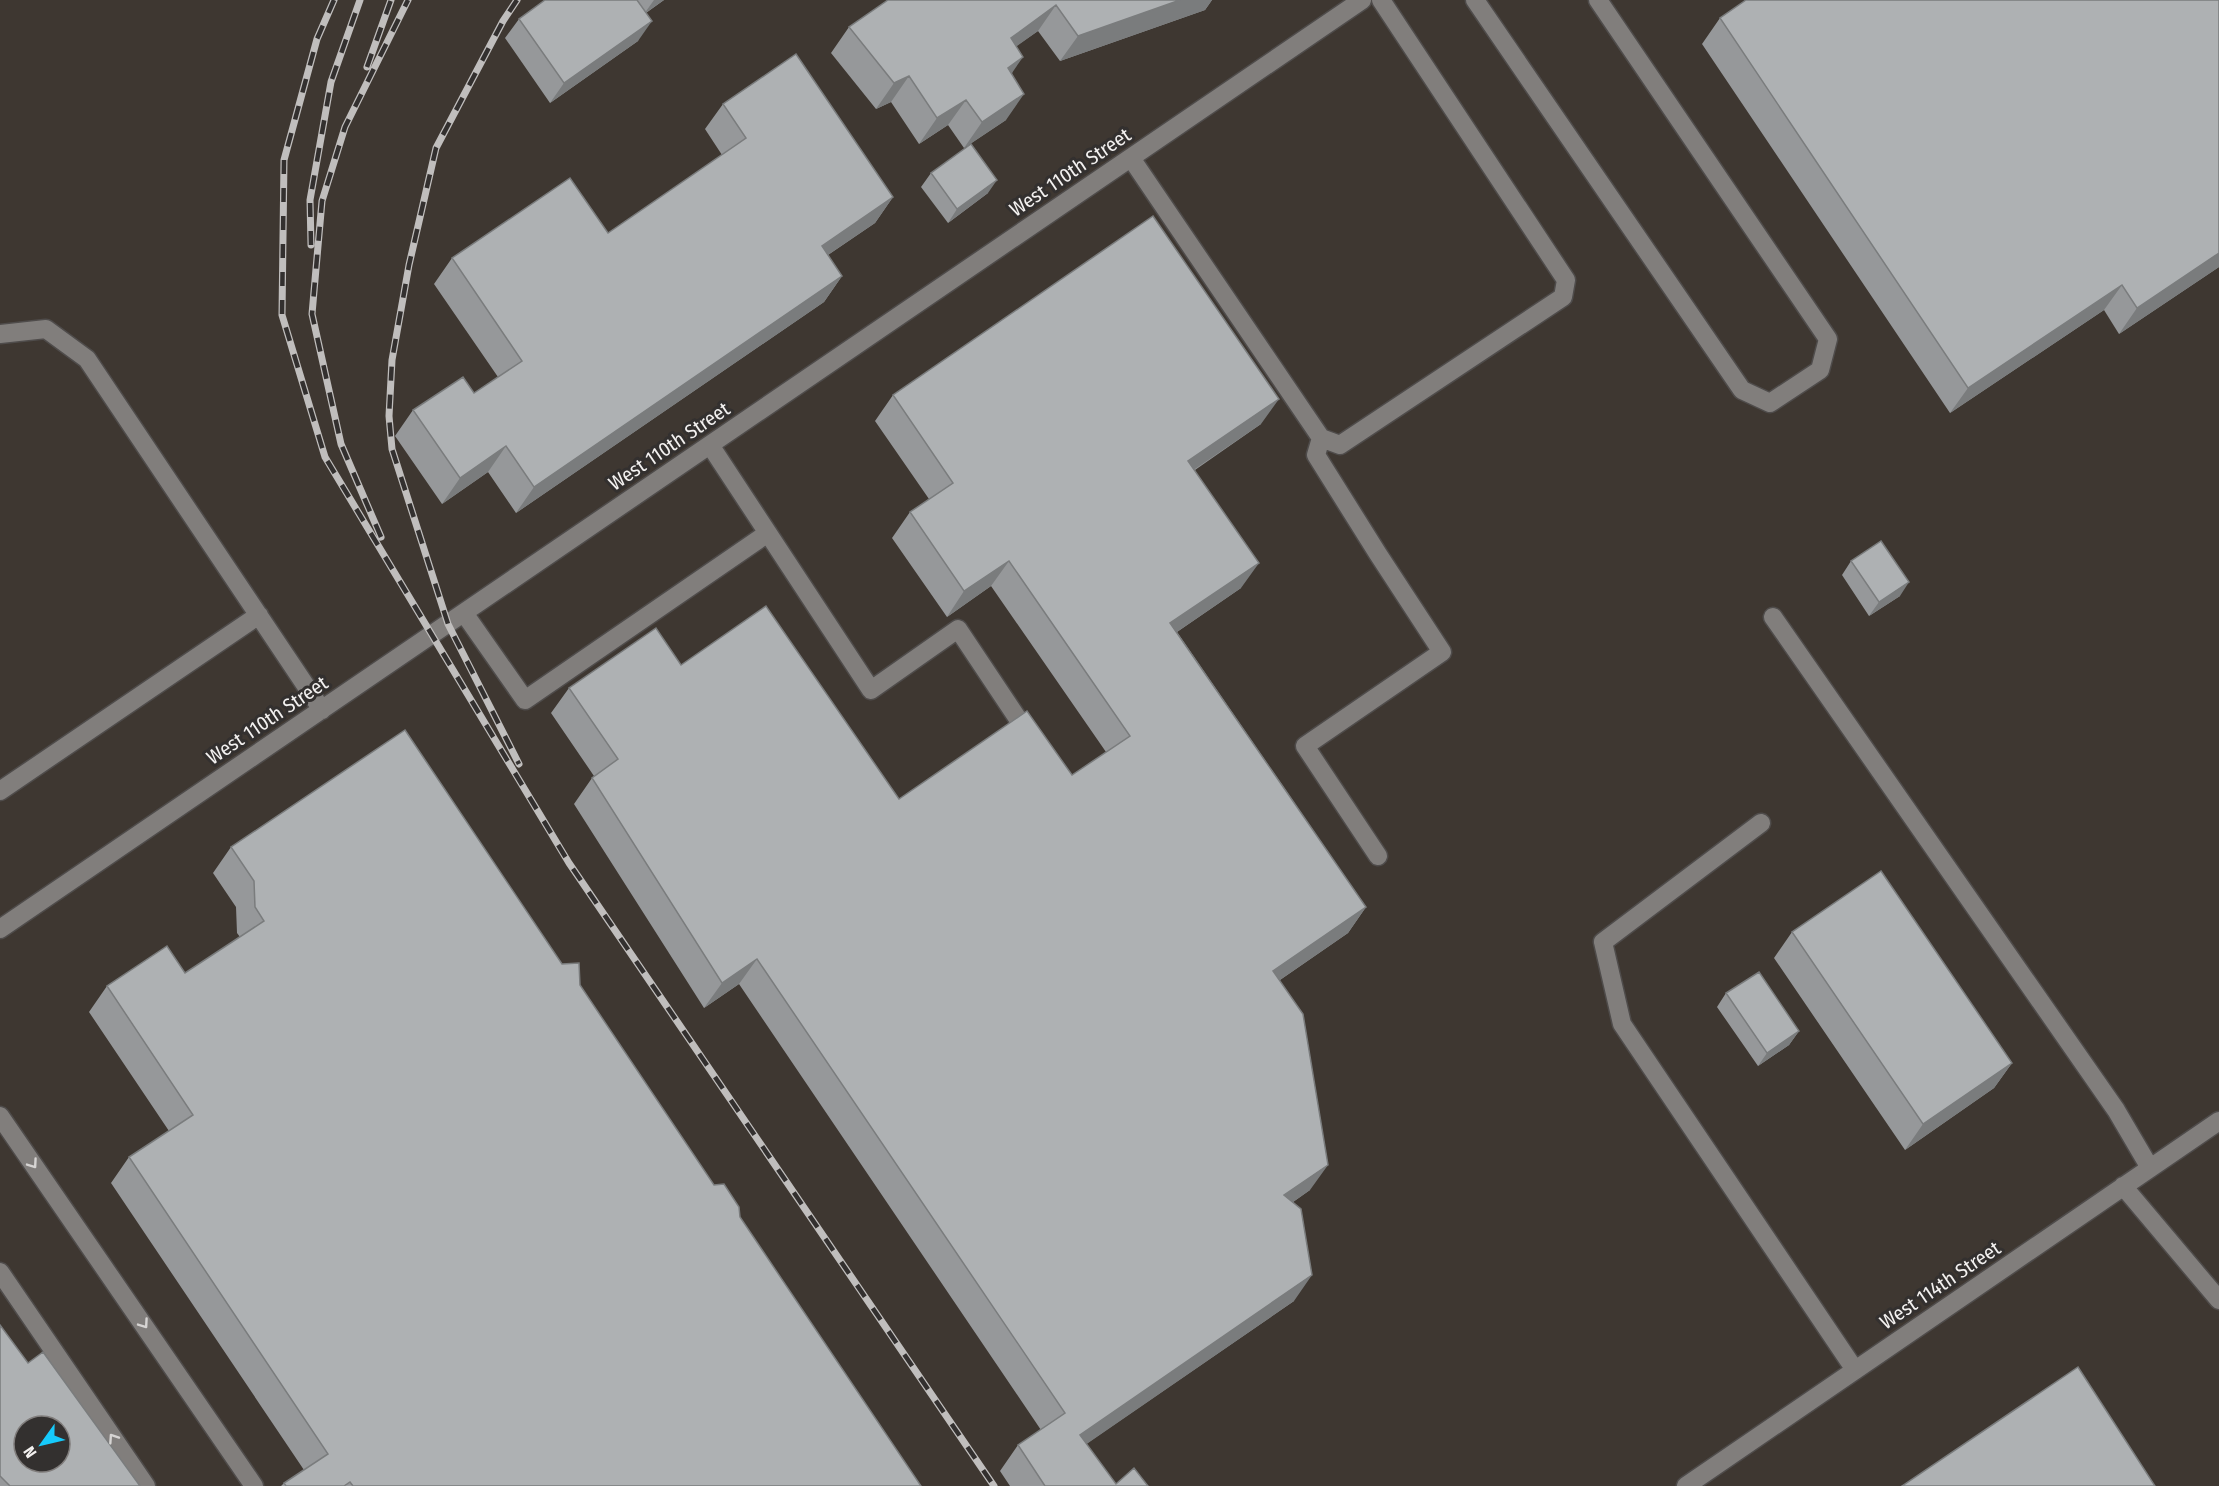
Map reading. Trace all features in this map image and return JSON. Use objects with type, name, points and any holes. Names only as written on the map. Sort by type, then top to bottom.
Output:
[{"type":"street","name":"West 110th Street","points":[[0,929],[1362,0]]},
{"type":"street","points":[[1131,158],[1321,438],[1340,445],[1563,297],[1566,280],[1381,0]]},
{"type":"street","points":[[1475,0],[1742,390],[1770,403],[1820,370],[1828,339],[1598,0]]},
{"type":"street","points":[[0,334],[46,329],[87,359],[322,710]]},
{"type":"street","points":[[1321,438],[1316,455],[1442,652],[1305,746],[1378,856]]},
{"type":"street","points":[[710,446],[871,690],[958,629],[1038,749]]},
{"type":"street","points":[[464,613],[525,700],[768,533]]},
{"type":"street","points":[[0,791],[258,615]]},
{"type":"street","points":[[1773,617],[2116,1110],[2150,1168]]},
{"type":"street","points":[[1761,823],[1603,942],[1622,1024],[1855,1370]]},
{"type":"street","points":[[0,1116],[256,1485],[254,1486]]},
{"type":"street","name":"West 114th Street","points":[[1686,1486],[2219,1120]]},
{"type":"street","points":[[2123,1186],[2219,1300]]},
{"type":"street","points":[[0,1272],[146,1486]]},
{"type":"shaded area","points":[[0,0],[2219,0],[2219,1486],[0,1486]]},
{"type":"building","points":[[545,0],[637,0],[652,21],[564,83],[519,19]]},
{"type":"building","points":[[888,0],[1180,0],[1078,36],[1056,5],[1011,38],[1023,57],[1008,68],[1024,94],[982,122],[966,100],[937,118],[909,76],[894,83],[849,27]]},
{"type":"building","points":[[1746,0],[2219,0],[2219,253],[2137,308],[2122,285],[1968,388],[1720,18]]},
{"type":"building","points":[[796,54],[893,197],[822,246],[842,276],[534,487],[506,446],[460,478],[413,410],[463,377],[474,393],[522,361],[452,258],[570,178],[608,233],[746,138],[723,104]]},
{"type":"building","points":[[971,144],[997,180],[957,209],[931,173]]},
{"type":"building","points":[[1153,216],[1279,399],[1188,461],[1259,563],[1170,623],[1366,907],[1273,971],[1303,1014],[1328,1165],[1284,1195],[1301,1209],[1312,1275],[1080,1435],[1116,1484],[1134,1468],[1148,1486],[1045,1486],[1018,1445],[1065,1413],[757,959],[722,983],[592,778],[618,759],[569,688],[656,628],[681,665],[766,606],[899,799],[1027,711],[1072,775],[1130,736],[1009,561],[964,591],[910,512],[953,483],[893,395]]},
{"type":"building","points":[[1881,541],[1909,582],[1879,602],[1851,561]]},
{"type":"building","points":[[405,730],[562,964],[579,963],[580,985],[714,1185],[724,1184],[739,1207],[740,1217],[921,1486],[353,1486],[350,1482],[344,1486],[286,1486],[284,1483],[328,1454],[129,1157],[193,1115],[107,986],[167,946],[185,973],[264,921],[255,907],[254,881],[231,847]]},
{"type":"building","points":[[1881,871],[2012,1063],[1923,1124],[1792,932]]},
{"type":"building","points":[[1759,972],[1799,1031],[1767,1053],[1726,993]]},
{"type":"building","points":[[0,1325],[28,1363],[43,1352],[140,1486],[10,1486],[0,1476]]},
{"type":"building","points":[[2078,1367],[2155,1486],[1902,1486]]},
{"type":"railway","points":[[334,0],[317,39],[284,160],[282,315],[325,457],[569,863],[994,1486]]},
{"type":"railway","points":[[311,245],[310,200],[331,82],[360,0]]},
{"type":"railway","points":[[367,67],[391,0]]},
{"type":"railway","points":[[381,537],[341,444],[312,314],[322,201],[345,127],[408,0]]},
{"type":"railway","points":[[517,0],[503,21],[436,148],[409,265],[392,360],[389,416],[392,449],[448,624],[519,764]]}]
